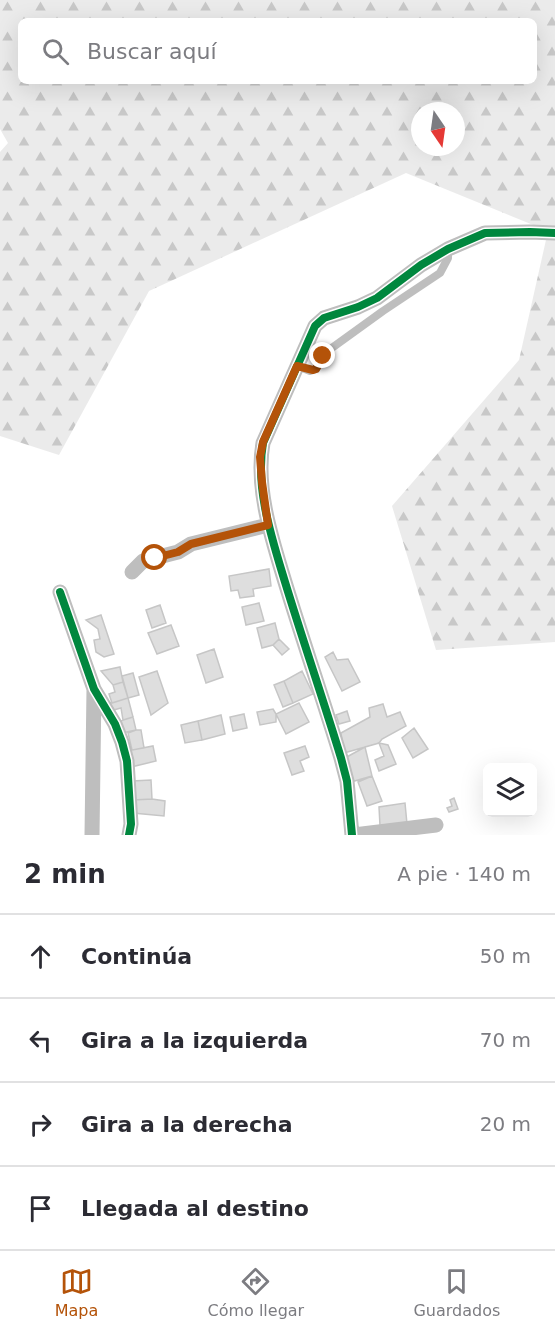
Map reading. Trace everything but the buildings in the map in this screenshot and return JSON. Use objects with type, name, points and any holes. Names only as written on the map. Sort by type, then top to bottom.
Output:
[{"type":"street","points":[[436,825],[353,835],[346,782],[340,758],[268,525],[260,457],[263,442],[315,326],[324,318],[377,298],[421,265],[448,249],[485,233],[555,233]]},
{"type":"street","points":[[132,572],[143,561],[178,552],[191,544],[268,525]]},
{"type":"street","points":[[60,592],[94,689],[115,723],[127,761],[131,824],[129,835]]},
{"type":"street","points":[[92,835],[94,689]]},
{"type":"lane","points":[[297,366],[310,371],[316,369],[328,350],[440,273],[448,258],[448,249]]},
{"type":"green space","points":[[0,0],[555,0],[555,642],[436,650],[392,506],[519,360],[548,231],[406,173],[149,291],[59,455],[0,436],[0,152],[8,143],[0,129]]},
{"type":"cycle path","points":[[352,835],[347,781],[341,758],[285,582],[266,513],[261,478],[263,443],[315,326],[324,318],[377,298],[421,265],[448,249],[485,233],[555,233]]},
{"type":"cycle path","points":[[60,592],[94,689],[115,724],[122,742],[127,761],[131,824],[129,835]]},
{"type":"route","points":[[155,558],[178,552],[191,544],[207,539],[268,525],[260,457],[263,442],[297,366],[310,371],[316,369],[323,356]]}]
